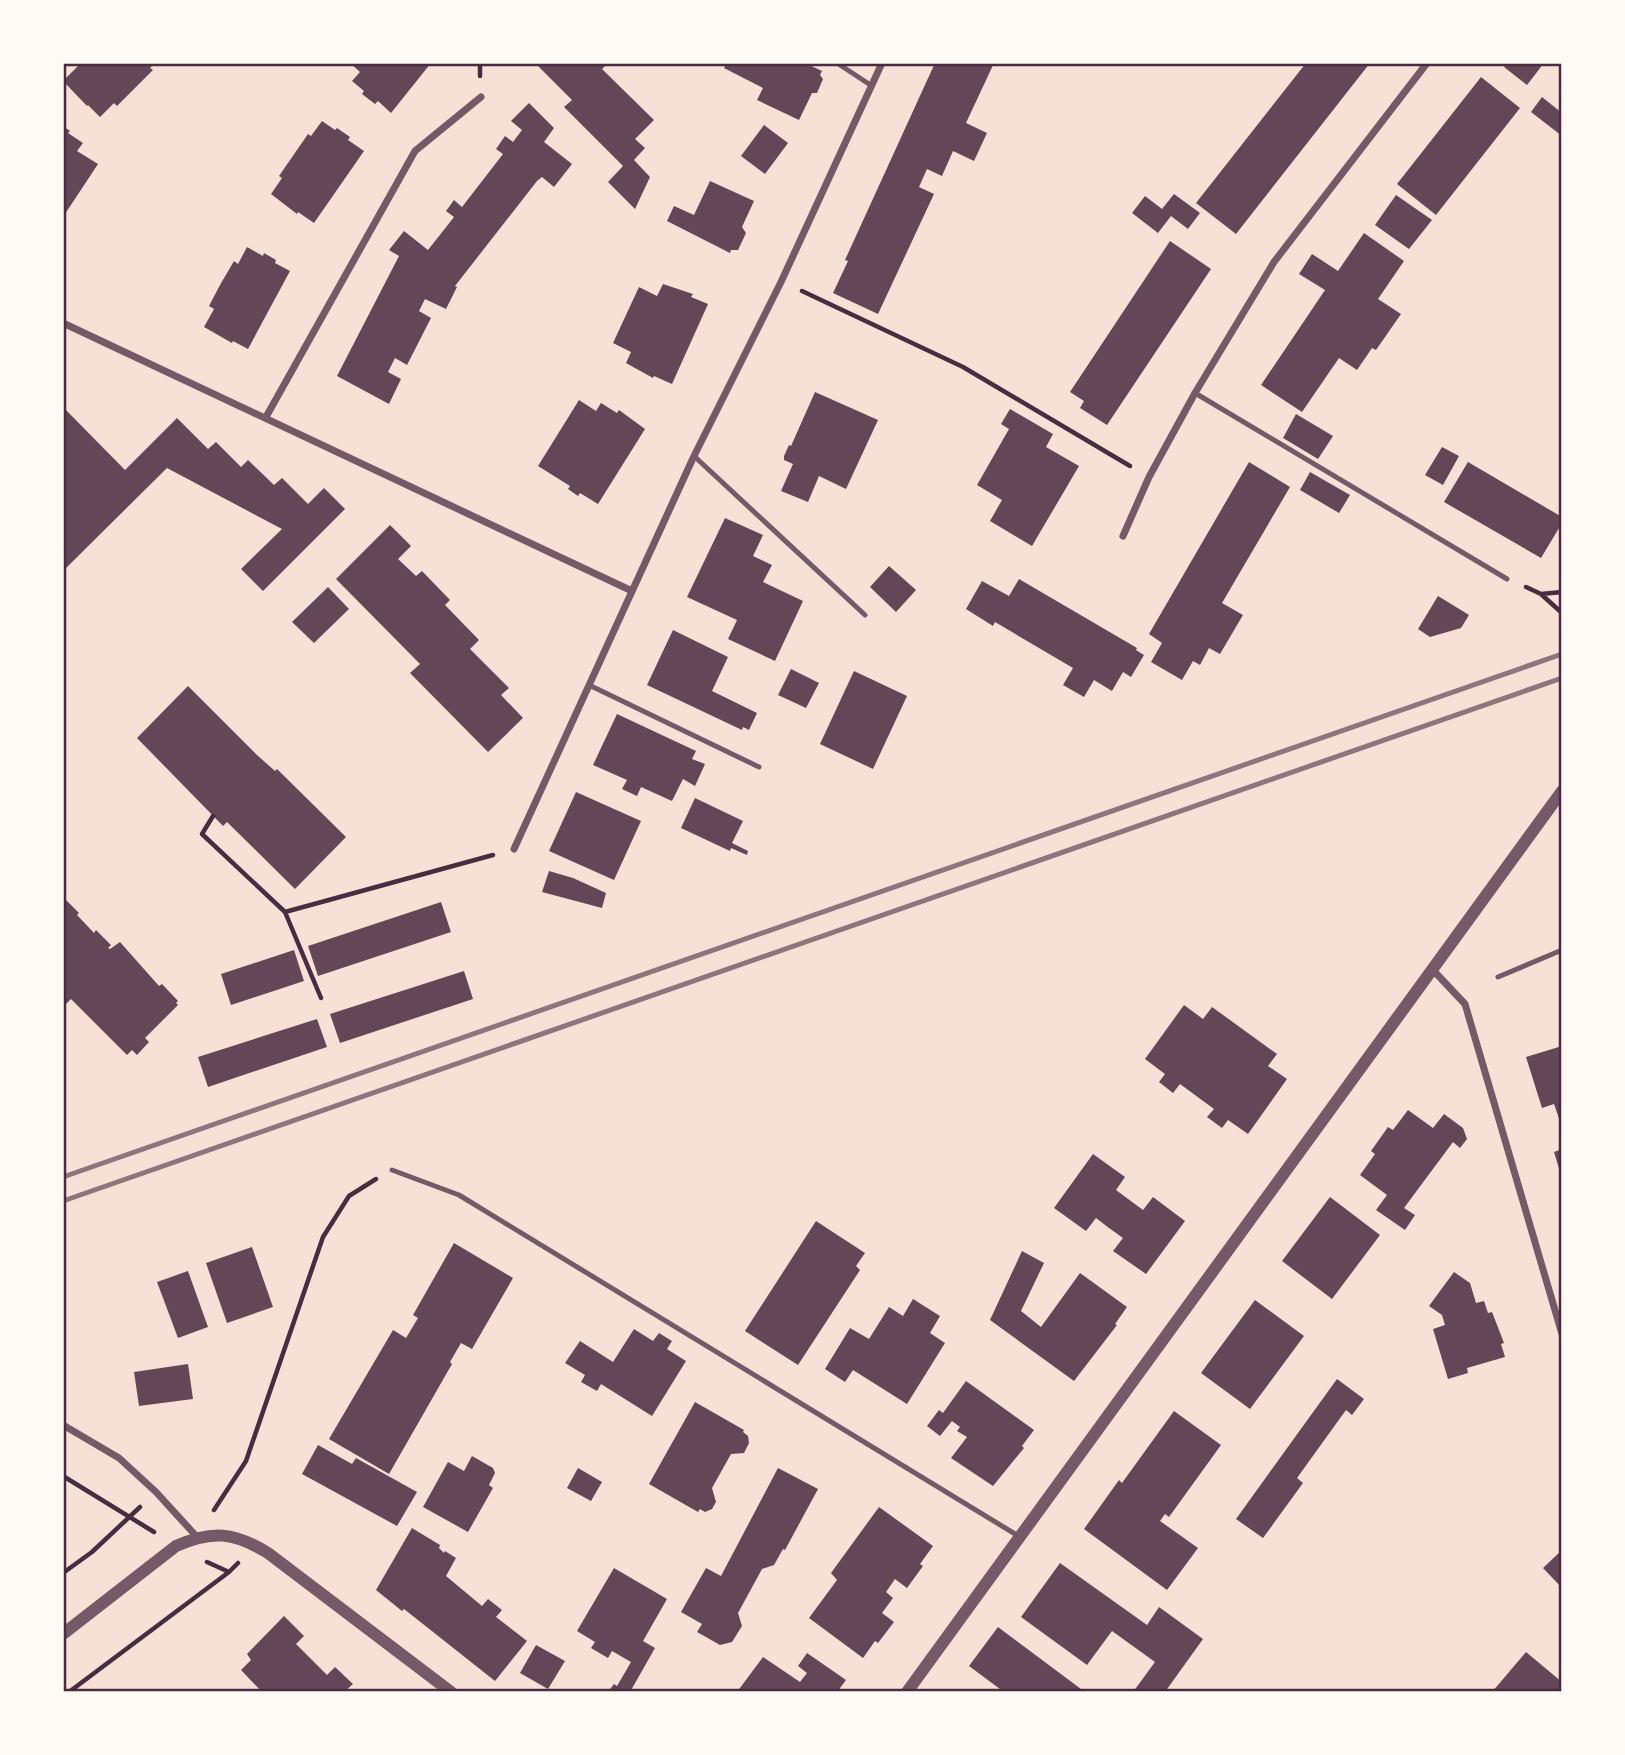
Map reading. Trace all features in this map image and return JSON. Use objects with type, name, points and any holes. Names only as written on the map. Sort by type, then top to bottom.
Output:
[{"type":"street","points":[[514,849],[694,456],[781,282],[882,63]]},
{"type":"street","points":[[1123,536],[1149,477],[1195,393],[1274,262],[1427,63]]},
{"type":"street","points":[[266,417],[415,151],[481,97]]},
{"type":"street","points":[[63,323],[632,591]]},
{"type":"street","points":[[907,1692],[1562,791]]},
{"type":"street","points":[[1432,969],[1465,1004],[1562,1334]]},
{"type":"street","points":[[63,1425],[119,1458],[156,1492],[197,1537]]},
{"type":"street","points":[[63,1634],[176,1546],[212,1534],[238,1538],[255,1545],[451,1692]]},
{"type":"lane","points":[[837,63],[872,86]]},
{"type":"lane","points":[[1195,393],[1507,579]]},
{"type":"lane","points":[[694,456],[865,615]]},
{"type":"lane","points":[[588,685],[759,767]]},
{"type":"lane","points":[[1498,977],[1562,950]]},
{"type":"lane","points":[[392,1170],[459,1195],[1020,1538]]},
{"type":"path","points":[[781,282],[963,367],[1149,477]]},
{"type":"path","points":[[1507,579],[1541,594],[1562,613]]},
{"type":"path","points":[[1541,594],[1562,592]]},
{"type":"path","points":[[213,816],[202,834],[285,912],[321,998]]},
{"type":"path","points":[[285,912],[514,849]]},
{"type":"path","points":[[197,1537],[246,1461],[323,1237],[349,1196],[392,1170]]},
{"type":"path","points":[[63,1476],[176,1546],[229,1572]]},
{"type":"path","points":[[63,1573],[92,1552],[156,1492]]},
{"type":"path","points":[[69,1692],[229,1572],[255,1545]]},
{"type":"building","points":[[81,63],[155,63],[150,68],[153,70],[117,106],[114,103],[100,117],[63,81]]},
{"type":"building","points":[[350,63],[431,63],[391,113],[378,101],[375,104],[362,94],[364,91],[352,81],[360,72]]},
{"type":"building","points":[[535,63],[608,63],[602,69],[654,120],[635,139],[645,148],[634,160],[650,177],[635,209],[608,182],[623,166],[564,107],[572,100]]},
{"type":"building","points":[[727,63],[805,63],[822,71],[820,75],[823,79],[817,93],[812,93],[799,120],[757,100],[763,88],[724,68]]},
{"type":"building","points":[[935,63],[994,63],[966,123],[987,133],[974,161],[953,151],[942,176],[927,169],[919,187],[934,194],[878,314],[833,293],[848,261],[845,260]]},
{"type":"building","points":[[1306,63],[1370,63],[1236,234],[1196,203]]},
{"type":"building","points":[[1507,63],[1544,63],[1527,85],[1504,67]]},
{"type":"building","points":[[1481,77],[1520,108],[1436,215],[1397,184]]},
{"type":"building","points":[[1542,97],[1562,113],[1562,136],[1531,112]]},
{"type":"building","points":[[529,103],[554,128],[544,142],[572,164],[554,187],[542,177],[537,181],[455,286],[457,287],[446,309],[425,299],[419,311],[431,318],[407,365],[395,358],[388,372],[401,379],[389,404],[337,376],[399,256],[389,250],[404,231],[428,250],[454,217],[446,211],[454,200],[462,207],[503,154],[496,149],[505,136],[513,142],[522,130],[511,121]]},
{"type":"building","points":[[322,121],[350,137],[348,140],[364,151],[314,223],[271,194],[282,178],[279,176],[308,134],[311,136]]},
{"type":"building","points":[[764,125],[788,143],[765,174],[741,156]]},
{"type":"building","points":[[63,126],[83,143],[77,151],[98,164],[63,217]]},
{"type":"building","points":[[710,181],[754,201],[742,227],[746,233],[738,250],[731,250],[730,253],[667,221],[674,206],[694,215]]},
{"type":"building","points":[[1174,194],[1200,213],[1188,229],[1171,216],[1158,233],[1132,213],[1145,196],[1162,209]]},
{"type":"building","points":[[1396,195],[1432,220],[1409,249],[1375,225]]},
{"type":"building","points":[[1364,233],[1404,261],[1378,299],[1401,314],[1376,350],[1372,348],[1357,370],[1339,358],[1302,412],[1261,385],[1325,290],[1299,274],[1312,254],[1338,271]]},
{"type":"building","points":[[1170,241],[1211,269],[1107,425],[1080,408],[1084,401],[1070,392]]},
{"type":"building","points":[[247,247],[263,256],[264,253],[290,271],[248,349],[204,327],[214,309],[209,306],[220,285],[234,261],[238,264]]},
{"type":"building","points":[[663,284],[693,294],[691,297],[708,304],[672,384],[654,376],[653,378],[626,363],[631,352],[613,343],[639,287],[657,296]]},
{"type":"building","points":[[815,392],[878,420],[846,489],[819,476],[808,502],[781,491],[793,464],[784,460],[784,456]]},
{"type":"building","points":[[579,400],[596,411],[601,403],[617,413],[619,410],[645,429],[598,504],[580,493],[578,496],[568,489],[570,486],[538,466]]},
{"type":"building","points":[[63,407],[125,470],[177,418],[208,449],[216,442],[241,467],[248,460],[274,485],[282,478],[308,504],[324,488],[345,509],[263,591],[241,569],[282,529],[167,468],[63,571]]},
{"type":"building","points":[[1010,409],[1053,434],[1046,447],[1079,466],[1032,546],[990,521],[1002,500],[977,485],[1009,429],[1001,424]]},
{"type":"building","points":[[1296,414],[1333,436],[1318,459],[1283,438]]},
{"type":"building","points":[[1442,447],[1459,456],[1443,485],[1425,475]]},
{"type":"building","points":[[1249,462],[1290,487],[1222,603],[1243,615],[1220,654],[1209,648],[1200,665],[1193,661],[1182,680],[1151,662],[1162,643],[1149,634]]},
{"type":"building","points":[[1468,462],[1562,517],[1562,523],[1541,558],[1444,502]]},
{"type":"building","points":[[1310,472],[1350,495],[1339,513],[1300,490]]},
{"type":"building","points":[[725,518],[763,535],[753,556],[772,565],[763,582],[803,601],[775,661],[728,639],[737,620],[687,597]]},
{"type":"building","points":[[390,525],[411,546],[398,559],[416,576],[422,571],[450,600],[445,605],[479,640],[470,649],[509,688],[501,695],[523,718],[488,752],[410,673],[420,664],[336,579]]},
{"type":"building","points":[[889,566],[916,590],[896,612],[870,587]]},
{"type":"building","points":[[1019,579],[1137,648],[1136,650],[1144,655],[1131,677],[1123,672],[1112,691],[1094,680],[1084,697],[1063,685],[1073,668],[995,622],[993,626],[966,609],[982,581],[1009,596]]},
{"type":"building","points":[[328,587],[349,609],[314,643],[292,622]]},
{"type":"building","points":[[1438,596],[1469,615],[1461,628],[1430,637],[1418,629]]},
{"type":"building","points":[[673,630],[728,657],[712,691],[757,713],[749,730],[743,727],[742,730],[647,685]]},
{"type":"building","points":[[791,669],[819,683],[806,708],[778,695]]},
{"type":"building","points":[[854,671],[907,696],[873,769],[820,744]]},
{"type":"building","points":[[188,686],[257,755],[275,771],[277,769],[346,837],[295,889],[227,822],[223,826],[137,738]]},
{"type":"building","points":[[617,714],[696,751],[692,759],[705,764],[695,786],[683,779],[672,801],[641,787],[637,796],[622,789],[627,780],[593,765]]},
{"type":"building","points":[[576,792],[641,821],[614,880],[549,851]]},
{"type":"building","points":[[695,798],[743,821],[732,843],[748,851],[747,855],[731,848],[730,851],[681,828]]},
{"type":"building","points":[[549,871],[573,878],[606,893],[602,908],[542,892]]},
{"type":"building","points":[[63,897],[94,933],[96,930],[111,945],[108,948],[120,942],[159,986],[162,984],[178,1001],[178,1005],[145,1038],[149,1042],[137,1055],[132,1050],[127,1055],[71,999],[65,1005],[63,1003]]},
{"type":"building","points":[[441,902],[451,932],[318,976],[308,946]]},
{"type":"building","points":[[294,950],[304,981],[231,1005],[221,974]]},
{"type":"building","points":[[464,971],[473,999],[340,1043],[330,1014]]},
{"type":"building","points":[[1184,1005],[1203,1019],[1212,1007],[1277,1054],[1268,1066],[1287,1079],[1248,1134],[1228,1120],[1222,1128],[1207,1117],[1214,1109],[1180,1084],[1173,1093],[1159,1082],[1165,1074],[1145,1059]]},
{"type":"building","points":[[317,1019],[327,1047],[208,1087],[198,1057]]},
{"type":"building","points":[[1562,1046],[1562,1127],[1554,1104],[1542,1108],[1526,1057]]},
{"type":"building","points":[[1408,1110],[1433,1128],[1444,1114],[1463,1128],[1467,1139],[1460,1148],[1453,1142],[1404,1208],[1415,1215],[1405,1230],[1376,1210],[1387,1195],[1360,1175],[1375,1154],[1371,1151],[1388,1127],[1393,1130]]},
{"type":"building","points":[[1562,1149],[1562,1174],[1561,1175],[1554,1152]]},
{"type":"building","points":[[1093,1154],[1125,1177],[1116,1190],[1143,1210],[1153,1197],[1185,1221],[1146,1274],[1113,1251],[1123,1238],[1096,1218],[1086,1231],[1054,1208]]},
{"type":"building","points":[[1330,1197],[1380,1235],[1332,1299],[1282,1261]]},
{"type":"building","points":[[816,1221],[865,1253],[856,1266],[860,1270],[798,1365],[745,1331]]},
{"type":"building","points":[[454,1243],[513,1278],[472,1349],[461,1343],[450,1362],[452,1364],[389,1474],[329,1439],[393,1330],[406,1338],[418,1318],[413,1315]]},
{"type":"building","points":[[252,1247],[273,1307],[227,1323],[206,1263]]},
{"type":"building","points":[[1022,1251],[1044,1263],[1021,1311],[1041,1327],[1080,1273],[1127,1307],[1115,1324],[1117,1325],[1074,1381],[990,1320]]},
{"type":"building","points":[[188,1271],[208,1327],[178,1338],[157,1282]]},
{"type":"building","points":[[1454,1272],[1470,1283],[1476,1303],[1484,1301],[1488,1313],[1492,1312],[1504,1343],[1501,1344],[1505,1357],[1467,1368],[1468,1373],[1448,1379],[1433,1329],[1445,1325],[1442,1315],[1429,1306]]},
{"type":"building","points":[[913,1299],[940,1316],[930,1333],[945,1343],[907,1404],[853,1370],[845,1382],[825,1369],[850,1328],[869,1339],[889,1307],[903,1316]]},
{"type":"building","points":[[1255,1300],[1304,1336],[1250,1409],[1201,1373]]},
{"type":"building","points":[[634,1329],[653,1341],[659,1333],[672,1341],[667,1349],[686,1361],[652,1416],[601,1384],[597,1391],[581,1382],[585,1375],[565,1363],[580,1341],[613,1362]]},
{"type":"building","points":[[188,1364],[193,1399],[139,1406],[134,1372]]},
{"type":"building","points":[[1337,1379],[1364,1399],[1352,1415],[1346,1410],[1297,1478],[1303,1483],[1263,1538],[1236,1519]]},
{"type":"building","points":[[966,1381],[1034,1430],[1022,1446],[1024,1448],[993,1486],[951,1458],[967,1437],[957,1431],[960,1427],[952,1421],[940,1436],[927,1426],[939,1410],[943,1413]]},
{"type":"building","points":[[695,1402],[744,1430],[749,1443],[744,1453],[731,1454],[712,1488],[716,1502],[712,1509],[705,1512],[700,1509],[698,1512],[649,1484]]},
{"type":"building","points":[[1174,1411],[1221,1445],[1169,1517],[1165,1514],[1160,1521],[1198,1548],[1167,1590],[1084,1529],[1119,1480],[1122,1483]]},
{"type":"building","points":[[318,1445],[352,1464],[356,1458],[417,1492],[397,1526],[302,1474]]},
{"type":"building","points":[[472,1456],[493,1468],[495,1473],[489,1485],[493,1488],[468,1532],[423,1507],[448,1462],[464,1471]]},
{"type":"building","points":[[578,1468],[602,1482],[591,1501],[567,1488]]},
{"type":"building","points":[[778,1468],[818,1489],[785,1550],[783,1549],[774,1565],[762,1569],[738,1613],[742,1626],[732,1642],[720,1645],[697,1632],[702,1624],[681,1612],[706,1568],[721,1576]]},
{"type":"building","points":[[879,1507],[933,1546],[907,1588],[895,1579],[886,1592],[893,1598],[882,1613],[894,1622],[863,1658],[809,1618],[837,1580],[831,1573]]},
{"type":"building","points":[[412,1528],[440,1545],[439,1548],[444,1553],[445,1551],[456,1558],[446,1576],[482,1606],[488,1599],[502,1610],[496,1617],[527,1641],[495,1681],[376,1590]]},
{"type":"building","points":[[1562,1550],[1562,1588],[1543,1568]]},
{"type":"building","points":[[1060,1563],[1147,1625],[1159,1607],[1203,1639],[1165,1692],[1133,1692],[1155,1662],[1112,1631],[1087,1665],[1021,1617]]},
{"type":"building","points":[[614,1568],[667,1599],[643,1641],[655,1648],[630,1692],[608,1692],[614,1684],[617,1686],[631,1662],[612,1651],[608,1658],[591,1648],[595,1642],[577,1631]]},
{"type":"building","points":[[284,1616],[304,1636],[296,1644],[327,1675],[335,1667],[353,1684],[344,1692],[262,1692],[241,1670],[251,1660],[247,1654]]},
{"type":"building","points":[[998,1627],[1085,1692],[1004,1692],[969,1666]]},
{"type":"building","points":[[536,1645],[565,1661],[548,1689],[520,1673]]},
{"type":"building","points":[[1526,1652],[1562,1682],[1562,1692],[1492,1692]]},
{"type":"building","points":[[807,1653],[846,1680],[837,1692],[737,1692],[763,1657],[800,1682],[807,1673],[798,1666]]},
{"type":"railway","points":[[63,1177],[1562,654]]},
{"type":"railway","points":[[63,1201],[1562,678]]}]
